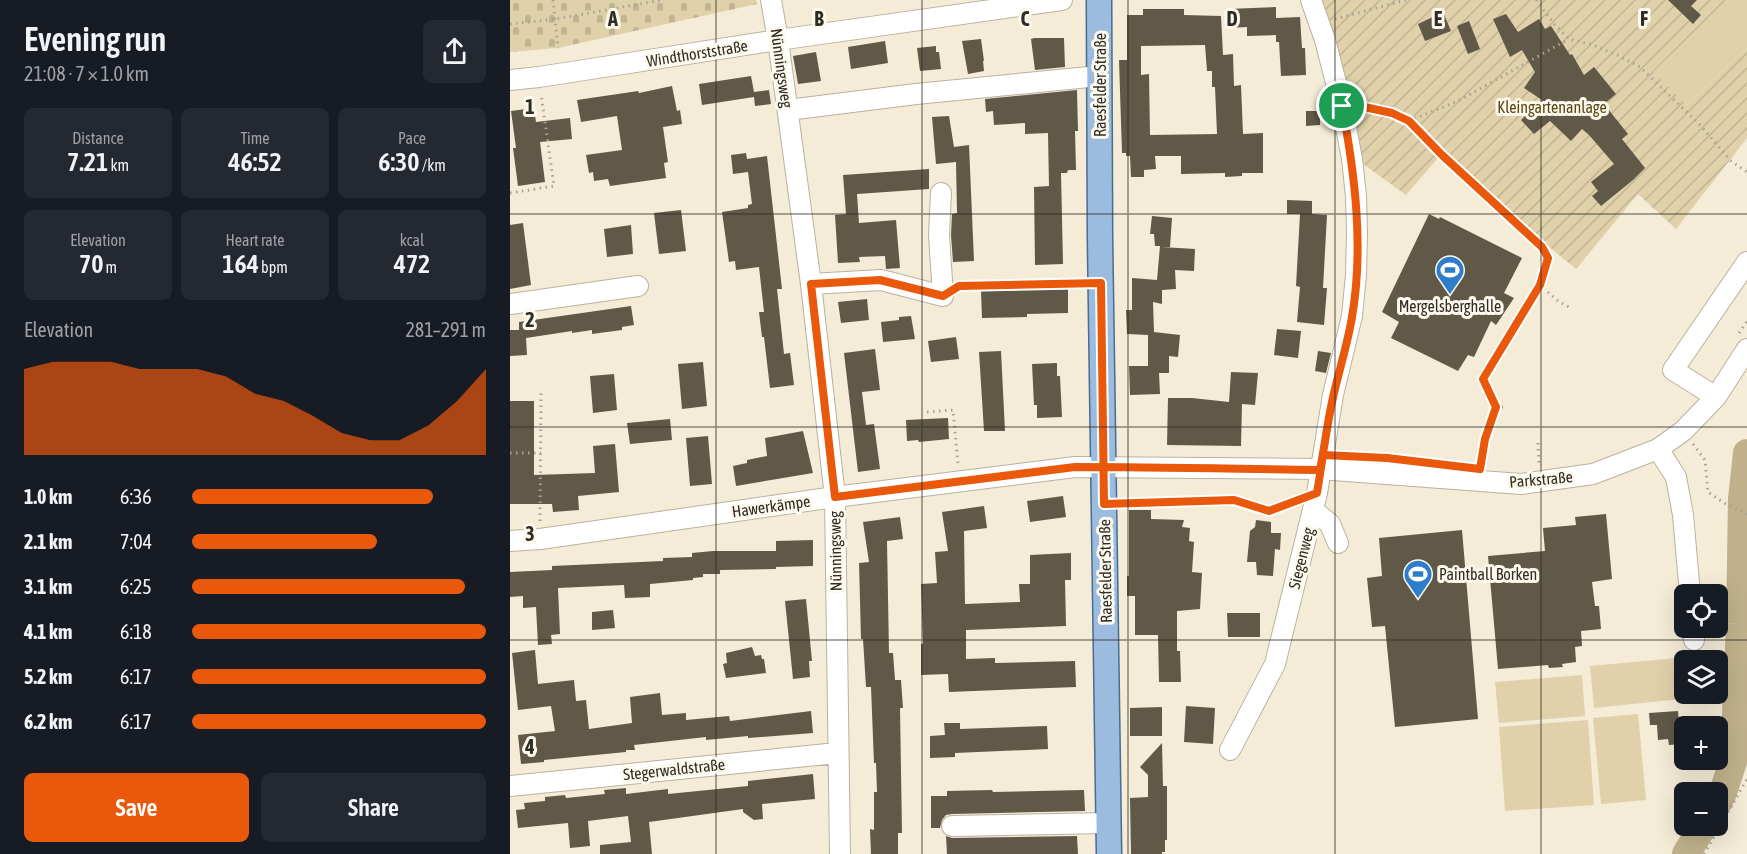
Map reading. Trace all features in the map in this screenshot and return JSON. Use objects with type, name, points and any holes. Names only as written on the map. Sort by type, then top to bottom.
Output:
[{"type":"main road","name":"Raesfelder Straße","points":[[1099,0],[1108,854]]},
{"type":"street","name":"Nünningsweg","points":[[771,0],[811,284],[835,497],[840,854]]},
{"type":"street","name":"Windthorststraße","points":[[510,80],[994,5],[1062,0]]},
{"type":"street","name":"Siegenweg","points":[[1230,750],[1275,664],[1315,502],[1333,395],[1352,316],[1356,275],[1356,195],[1352,159],[1342,106],[1320,23],[1310,1]]},
{"type":"street","points":[[788,110],[916,94],[1099,76]]},
{"type":"street","points":[[811,284],[880,280],[943,296],[939,235],[941,193]]},
{"type":"street","points":[[1716,397],[1673,370],[1747,262]]},
{"type":"street","points":[[510,304],[638,286]]},
{"type":"street","name":"Parkstraße","points":[[1104,467],[1320,470],[1521,484],[1593,474],[1658,448],[1683,431],[1716,397],[1747,349]]},
{"type":"street","points":[[1658,448],[1676,477],[1683,515],[1689,584]]},
{"type":"street","name":"Hawerkämpe","points":[[510,541],[540,539],[960,481],[1075,467],[1104,467]]},
{"type":"street","points":[[1315,502],[1330,524],[1338,543]]},
{"type":"street","name":"Stegerwaldstraße","points":[[510,786],[837,753]]},
{"type":"street","points":[[952,826],[1108,824]]},
{"type":"path","points":[[553,0],[558,48]]},
{"type":"path","points":[[510,24],[662,0]]},
{"type":"path","points":[[1320,23],[1406,0]]},
{"type":"path","points":[[1536,0],[1569,39],[1602,49],[1640,67],[1700,125],[1731,161],[1747,172]]},
{"type":"path","points":[[1409,121],[1458,101],[1569,39]]},
{"type":"path","points":[[510,193],[554,186],[538,77]]},
{"type":"path","points":[[1342,106],[1355,105],[1392,113],[1409,121],[1442,155],[1542,247],[1548,258],[1540,285],[1483,379],[1496,407],[1485,439],[1480,469]]},
{"type":"path","points":[[943,296],[959,286],[1101,283]]},
{"type":"path","points":[[1540,285],[1558,301],[1569,307]]},
{"type":"path","points":[[540,539],[541,391]]},
{"type":"path","points":[[1496,407],[1503,407]]},
{"type":"path","points":[[927,412],[953,410],[960,481]]},
{"type":"path","points":[[1683,431],[1705,460],[1708,492],[1747,514]]},
{"type":"path","points":[[1538,443],[1539,469]]},
{"type":"path","points":[[510,453],[541,453]]},
{"type":"path","points":[[1104,504],[1234,500],[1269,511],[1315,502]]},
{"type":"path","points":[[1704,854],[1747,779]]},
{"type":"green space","points":[[510,0],[756,0],[757,4],[558,48],[510,52]]},
{"type":"green space","name":"Kleingartenanlage","points":[[1319,0],[1727,0],[1654,72],[1687,105],[1747,48],[1747,138],[1676,229],[1638,194],[1576,269],[1507,212],[1444,151],[1406,195],[1359,161]]},
{"type":"green space","points":[[1727,0],[1747,0],[1747,48],[1687,105],[1653,72]]},
{"type":"green space","points":[[1674,658],[1674,700],[1594,708],[1590,666]]},
{"type":"green space","points":[[1582,675],[1585,716],[1499,723],[1495,682]]},
{"type":"green space","points":[[1638,714],[1646,800],[1601,804],[1593,718]]},
{"type":"green space","points":[[1588,720],[1594,805],[1505,811],[1499,727]]},
{"type":"building","points":[[1668,0],[1697,0],[1691,6],[1701,15],[1693,24]]},
{"type":"building","points":[[1276,7],[1276,18],[1300,17],[1306,75],[1281,76],[1279,42],[1276,42],[1276,35],[1247,36],[1247,27],[1228,28],[1227,9]]},
{"type":"building","points":[[1143,9],[1184,9],[1184,15],[1221,16],[1223,55],[1233,54],[1234,86],[1241,85],[1243,134],[1263,133],[1263,173],[1242,173],[1242,176],[1225,177],[1225,173],[1181,174],[1181,156],[1155,156],[1156,169],[1144,170],[1144,177],[1131,177],[1130,156],[1122,153],[1119,60],[1127,60],[1127,15],[1143,15]],"holes":[[[1205,45],[1207,71],[1212,71],[1212,87],[1215,87],[1217,134],[1150,135],[1149,74],[1141,75],[1141,46]]]},
{"type":"building","points":[[1443,12],[1451,31],[1425,41],[1418,24]]},
{"type":"building","points":[[1506,14],[1518,32],[1539,19],[1545,29],[1551,26],[1584,75],[1594,67],[1616,94],[1604,104],[1628,134],[1622,139],[1645,168],[1601,206],[1592,196],[1598,191],[1591,182],[1614,164],[1589,135],[1582,129],[1571,141],[1550,121],[1534,134],[1521,120],[1542,100],[1524,88],[1535,72],[1522,50],[1510,57],[1493,19]]},
{"type":"building","points":[[1469,21],[1480,49],[1468,54],[1457,26]]},
{"type":"building","points":[[1064,38],[1065,67],[1035,70],[1031,39]]},
{"type":"building","points":[[981,39],[984,71],[968,74],[962,41]]},
{"type":"building","points":[[885,41],[888,63],[851,69],[848,47]]},
{"type":"building","points":[[936,46],[941,69],[920,71],[917,48]]},
{"type":"building","points":[[816,52],[821,81],[798,84],[793,56]]},
{"type":"building","points":[[751,76],[754,92],[769,90],[771,104],[755,106],[754,97],[702,105],[699,84]]},
{"type":"building","points":[[672,86],[682,124],[663,127],[668,162],[664,163],[666,178],[610,186],[608,179],[594,181],[593,172],[589,173],[586,155],[622,150],[617,116],[581,122],[577,100],[638,91],[639,93]]},
{"type":"building","points":[[1077,90],[1076,170],[1061,173],[1063,264],[1035,265],[1034,187],[1049,186],[1048,133],[1025,134],[1025,123],[994,125],[993,111],[986,112],[985,99]]},
{"type":"building","points":[[534,108],[536,122],[570,118],[572,139],[540,142],[545,182],[518,186],[511,111]]},
{"type":"building","points":[[1306,111],[1320,111],[1320,125],[1306,126]]},
{"type":"building","points":[[949,116],[954,147],[969,145],[974,261],[953,262],[951,235],[952,214],[957,213],[956,162],[936,164],[932,117]]},
{"type":"building","points":[[746,153],[747,159],[767,156],[782,289],[777,289],[784,354],[790,353],[794,385],[770,388],[759,312],[764,312],[759,267],[736,270],[735,261],[729,262],[722,212],[748,208],[748,205],[752,204],[748,172],[733,174],[731,155]]},
{"type":"building","points":[[929,169],[929,189],[857,194],[859,223],[896,220],[900,268],[886,269],[885,256],[859,257],[860,262],[838,263],[835,215],[846,214],[843,175]]},
{"type":"building","points":[[1287,200],[1312,201],[1312,214],[1327,215],[1323,288],[1327,288],[1324,325],[1297,322],[1300,287],[1296,286],[1300,214],[1287,214]]},
{"type":"building","points":[[681,210],[686,251],[659,254],[654,213]]},
{"type":"building","name":"Mergelsberghalle","points":[[1429,214],[1439,219],[1440,217],[1522,258],[1504,293],[1514,298],[1496,325],[1491,321],[1474,357],[1468,355],[1458,371],[1391,338],[1399,322],[1382,312]]},
{"type":"building","points":[[1152,216],[1172,218],[1170,247],[1162,247],[1195,249],[1194,271],[1175,270],[1176,289],[1162,290],[1162,304],[1153,302],[1154,332],[1180,335],[1178,357],[1169,356],[1169,373],[1159,373],[1160,394],[1130,395],[1129,366],[1148,366],[1148,335],[1127,334],[1126,310],[1132,310],[1132,278],[1157,280],[1160,246],[1155,246],[1154,234],[1150,234]]},
{"type":"building","points":[[523,223],[531,285],[510,289],[510,225]]},
{"type":"building","points":[[631,225],[633,254],[607,257],[604,229]]},
{"type":"building","points":[[1068,289],[1068,313],[982,318],[981,291]]},
{"type":"building","points":[[867,299],[869,320],[841,323],[838,302]]},
{"type":"building","points":[[631,306],[634,325],[622,327],[622,330],[592,334],[592,330],[572,333],[572,331],[526,338],[527,355],[510,356],[510,330],[519,330],[519,322]]},
{"type":"building","points":[[911,316],[915,339],[883,342],[881,322]]},
{"type":"building","points":[[1277,329],[1301,331],[1298,358],[1274,355]]},
{"type":"building","points":[[956,337],[959,359],[931,362],[928,341]]},
{"type":"building","points":[[875,349],[880,390],[862,392],[866,425],[874,424],[880,469],[858,472],[844,353]]},
{"type":"building","points":[[1001,351],[1005,431],[984,431],[979,352]]},
{"type":"building","points":[[1318,351],[1331,353],[1326,373],[1315,371]]},
{"type":"building","points":[[703,362],[707,406],[682,409],[678,364]]},
{"type":"building","points":[[1057,363],[1062,417],[1037,418],[1032,364]]},
{"type":"building","points":[[1231,372],[1258,373],[1255,405],[1242,404],[1241,446],[1167,445],[1168,398],[1229,402]]},
{"type":"building","points":[[614,374],[617,410],[593,413],[590,376]]},
{"type":"building","points":[[510,401],[534,401],[534,475],[595,473],[593,446],[615,444],[619,492],[578,496],[579,510],[553,512],[552,504],[510,504]]},
{"type":"building","points":[[948,418],[949,439],[907,441],[906,420]]},
{"type":"building","points":[[670,419],[672,440],[630,444],[627,423]]},
{"type":"building","points":[[803,431],[813,473],[736,486],[733,466],[747,463],[747,460],[767,456],[765,438]]},
{"type":"building","points":[[708,436],[712,484],[690,486],[686,438]]},
{"type":"building","points":[[1063,496],[1066,517],[1030,522],[1027,501]]},
{"type":"building","points":[[984,506],[987,528],[964,531],[965,604],[1020,602],[1019,584],[1030,584],[1030,555],[1071,553],[1071,580],[1065,580],[1066,626],[966,630],[966,659],[995,658],[995,663],[1075,661],[1076,687],[949,692],[948,674],[921,675],[921,644],[923,644],[921,584],[937,583],[935,552],[948,551],[942,512]]},
{"type":"building","points":[[1129,510],[1151,510],[1151,519],[1184,520],[1182,527],[1190,528],[1189,541],[1194,542],[1192,572],[1202,573],[1200,609],[1177,611],[1177,651],[1180,651],[1181,682],[1159,682],[1158,635],[1135,635],[1135,596],[1127,596]]},
{"type":"building","points":[[1606,514],[1612,579],[1592,582],[1595,606],[1599,606],[1601,629],[1581,631],[1582,646],[1575,647],[1576,662],[1562,664],[1563,667],[1549,668],[1548,665],[1498,669],[1488,556],[1545,551],[1543,528],[1576,525],[1575,517]]},
{"type":"building","points":[[900,517],[903,539],[887,541],[889,653],[893,653],[895,680],[901,680],[903,708],[900,708],[902,833],[898,833],[898,854],[871,854],[870,829],[874,830],[874,792],[877,792],[876,763],[874,763],[871,687],[866,687],[863,639],[861,639],[859,563],[869,562],[863,522]]},
{"type":"building","points":[[1256,520],[1271,522],[1271,533],[1281,533],[1280,550],[1275,549],[1273,576],[1257,575],[1256,562],[1247,562],[1250,531],[1255,527]]},
{"type":"building","points":[[1462,530],[1478,719],[1395,727],[1385,626],[1372,627],[1367,578],[1382,576],[1379,538]]},
{"type":"building","points":[[813,540],[813,566],[720,570],[720,574],[703,574],[703,577],[693,578],[693,580],[650,584],[650,597],[625,598],[624,585],[558,588],[560,634],[551,635],[552,644],[538,645],[536,607],[523,608],[523,596],[510,597],[510,572],[552,570],[552,566],[663,561],[663,558],[692,557],[692,553],[713,551],[776,551],[776,541]]},
{"type":"building","points":[[806,599],[812,661],[809,661],[810,677],[793,679],[785,601]]},
{"type":"building","points":[[613,610],[615,628],[592,630],[592,612]]},
{"type":"building","points":[[1227,613],[1260,613],[1260,637],[1228,637]]},
{"type":"building","points":[[752,647],[755,656],[761,655],[764,659],[766,673],[726,678],[723,664],[727,663],[726,653]]},
{"type":"building","points":[[535,650],[538,684],[574,680],[576,701],[586,700],[589,729],[632,723],[630,697],[660,693],[662,715],[686,713],[686,720],[729,716],[730,721],[811,711],[813,733],[706,740],[706,737],[634,745],[635,750],[626,750],[626,752],[521,764],[518,735],[555,731],[551,706],[518,710],[512,653]]},
{"type":"building","points":[[1186,706],[1215,708],[1213,744],[1184,742]]},
{"type":"building","points":[[1162,707],[1162,736],[1130,736],[1130,708]]},
{"type":"building","points":[[1678,711],[1678,716],[1674,716],[1674,745],[1669,745],[1668,739],[1658,740],[1657,725],[1650,725],[1649,713]]},
{"type":"building","points":[[944,723],[960,723],[960,729],[1047,726],[1048,749],[955,753],[955,757],[930,758],[930,736],[945,735]]},
{"type":"building","points":[[1162,743],[1163,786],[1167,786],[1165,852],[1162,854],[1131,854],[1130,798],[1148,797],[1148,775],[1140,767]]},
{"type":"building","points":[[813,774],[815,799],[762,804],[763,819],[754,820],[743,812],[743,809],[649,822],[652,854],[600,854],[600,845],[631,842],[628,816],[588,821],[590,846],[570,848],[568,823],[518,828],[516,810],[525,809],[524,803],[545,801],[545,797],[565,795],[566,798],[605,794],[604,790],[626,788],[626,794],[668,789],[668,794],[748,786],[748,781]]},
{"type":"building","points":[[992,790],[993,792],[1084,790],[1085,811],[952,814],[946,815],[940,828],[931,828],[931,796],[947,796],[947,791]]},
{"type":"building","points":[[946,836],[952,838],[1077,836],[1078,854],[947,854]]},
{"type":"waterway","points":[[1726,782],[1734,759],[1740,624],[1742,499],[1747,453]]},
{"type":"waterway","points":[[1686,854],[1697,836]]},
{"type":"place","name":"Mergelsberghalle","points":[[1450,296]]},
{"type":"place","name":"Paintball Borken","points":[[1418,600]]},
{"type":"route","points":[[1342,106],[1355,105],[1392,113],[1409,121],[1481,192],[1542,247],[1548,258],[1540,285],[1483,379],[1496,407],[1485,439],[1480,469],[1387,458],[1323,455],[1317,493],[1269,511],[1234,500],[1104,504],[1104,467],[1101,283],[959,286],[943,296],[880,280],[811,284],[835,497],[1075,467],[1104,467],[1320,470],[1333,395],[1352,316],[1356,275],[1356,195],[1342,106]]}]
